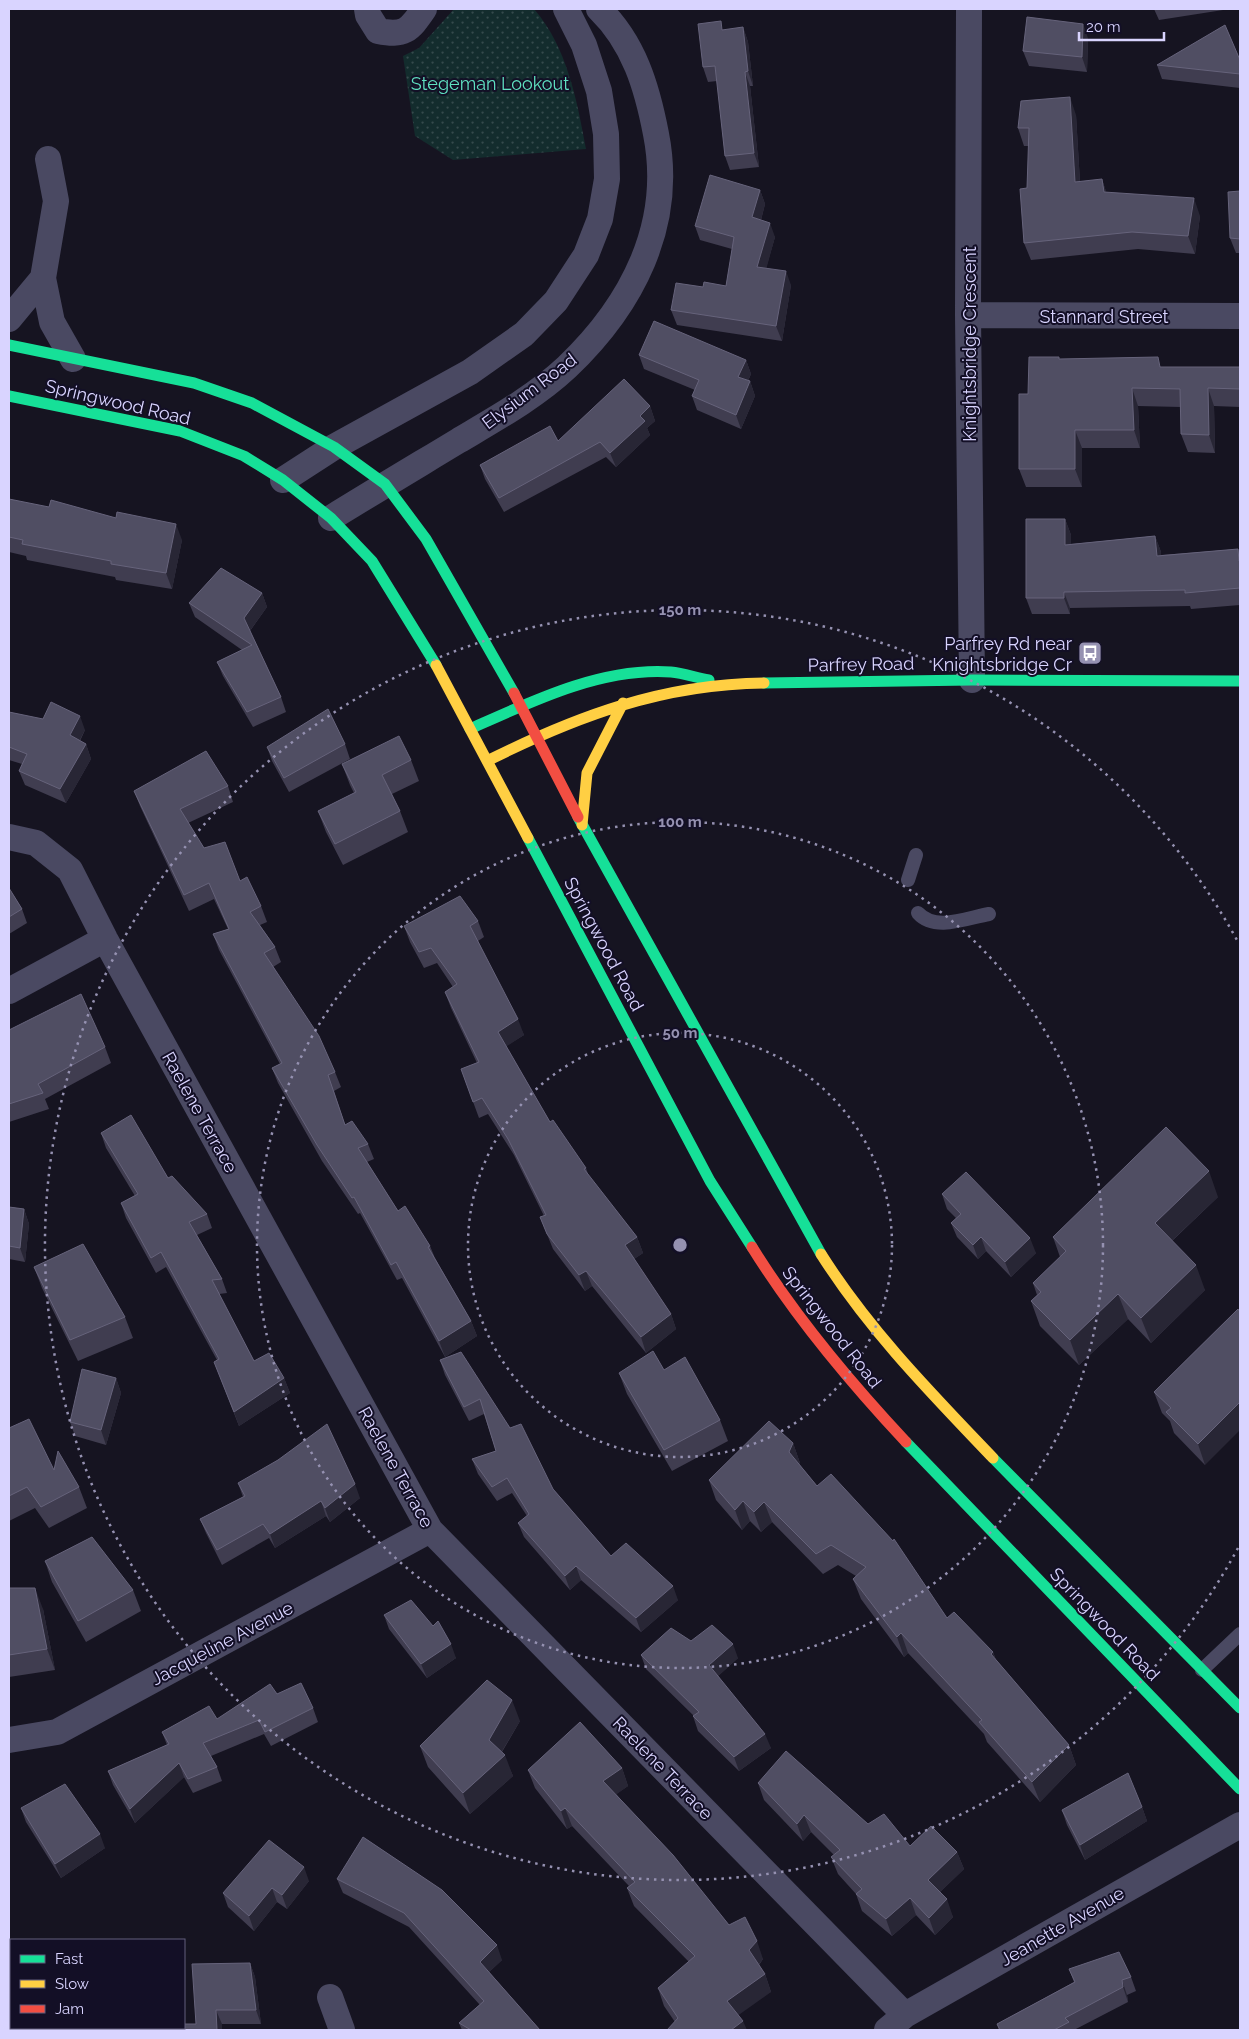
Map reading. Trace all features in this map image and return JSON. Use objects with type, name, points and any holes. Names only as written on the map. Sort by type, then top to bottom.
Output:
[{"type":"main road","name":"Springwood Road","points":[[9,345],[194,382],[252,403],[334,447],[385,484],[426,539],[521,707],[582,825],[808,1233],[845,1292],[896,1355],[983,1448],[1240,1708]]},
{"type":"main road","name":"Springwood Road","points":[[9,396],[180,431],[244,456],[283,480],[331,518],[372,561],[425,645],[710,1181],[782,1298],[857,1390],[1240,1789]]},
{"type":"main road","name":"Parfrey Road","points":[[470,729],[549,695],[622,675],[670,672],[722,684]]},
{"type":"main road","name":"Parfrey Road","points":[[487,761],[535,737],[623,703],[722,684],[972,680],[1240,681]]},
{"type":"main road","points":[[582,825],[586,773],[623,703]]},
{"type":"street","points":[[367,9],[368,15],[378,30],[396,34],[412,27],[424,9]]},
{"type":"street","points":[[283,480],[334,447],[470,372],[524,334],[556,301],[586,254],[600,219],[607,178],[606,134],[600,91],[584,45],[566,9]]},
{"type":"street","name":"Elysium Road","points":[[331,518],[508,412],[566,367],[600,330],[631,286],[651,241],[661,196],[658,148],[647,91],[628,45],[599,9]]},
{"type":"street","name":"Knightsbridge Crescent","points":[[969,9],[968,316],[972,680]]},
{"type":"street","points":[[48,159],[56,201],[43,278],[52,322],[73,359]]},
{"type":"street","points":[[9,319],[23,305],[43,278]]},
{"type":"street","name":"Stannard Street","points":[[968,316],[1240,316]]},
{"type":"street","name":"Raelene Terrace","points":[[9,837],[36,842],[70,870],[105,939],[430,1530],[896,2023]]},
{"type":"street","points":[[9,991],[105,939]]},
{"type":"street","name":"Jacqueline Avenue","points":[[9,1740],[56,1732],[430,1530]]},
{"type":"street","name":"Jeanette Avenue","points":[[896,2023],[1240,1825]]},
{"type":"street","points":[[330,1997],[342,2030]]},
{"type":"lane","points":[[908,880],[916,855]]},
{"type":"lane","points":[[918,913],[922,918],[936,924],[989,914]]},
{"type":"lane","points":[[1202,1670],[1240,1634]]},
{"type":"green space","name":"Stegeman Lookout","points":[[454,9],[534,9],[555,40],[563,57],[579,112],[586,149],[453,160],[415,136],[403,56],[419,48]]},
{"type":"building","points":[[1027,17],[1083,24],[1082,57],[1023,51]]},
{"type":"building","points":[[721,21],[722,30],[743,27],[748,71],[745,72],[754,153],[725,156],[715,66],[703,67],[698,24]]},
{"type":"building","points":[[1225,25],[1240,60],[1240,74],[1157,65]]},
{"type":"building","points":[[1070,97],[1075,182],[1102,179],[1104,192],[1194,198],[1188,236],[1132,232],[1024,243],[1020,189],[1027,188],[1029,128],[1018,128],[1021,101]]},
{"type":"building","points":[[710,175],[760,190],[752,217],[770,223],[757,267],[786,271],[776,326],[671,310],[676,283],[703,287],[704,282],[726,286],[734,237],[695,226]]},
{"type":"building","points":[[1240,191],[1240,239],[1230,238],[1228,192]]},
{"type":"building","points":[[654,321],[746,360],[738,377],[750,381],[736,415],[692,396],[699,380],[639,355]]},
{"type":"building","points":[[1029,357],[1059,357],[1059,359],[1158,357],[1160,367],[1240,367],[1240,389],[1208,388],[1209,435],[1181,434],[1180,389],[1132,388],[1134,430],[1075,430],[1075,469],[1019,469],[1019,394],[1028,394]]},
{"type":"building","points":[[624,379],[650,406],[640,416],[645,421],[610,453],[600,442],[499,498],[480,465],[550,426],[558,441]]},
{"type":"building","points":[[9,499],[49,507],[51,500],[116,518],[117,512],[176,524],[166,573],[111,564],[111,561],[22,544],[23,540],[9,537]]},
{"type":"building","points":[[1026,519],[1065,519],[1065,545],[1155,536],[1157,556],[1238,549],[1240,588],[1185,593],[1185,590],[1064,592],[1064,598],[1026,598]]},
{"type":"building","points":[[221,568],[262,593],[244,618],[281,697],[247,712],[217,662],[252,645],[189,603]]},
{"type":"building","points":[[51,702],[80,716],[70,735],[86,744],[60,789],[19,771],[27,754],[9,747],[9,712],[43,719]]},
{"type":"building","points":[[328,709],[345,744],[284,778],[267,747]]},
{"type":"building","points":[[399,736],[411,760],[382,775],[400,811],[335,844],[318,811],[356,792],[342,764]]},
{"type":"building","points":[[206,751],[228,786],[180,809],[204,848],[225,842],[240,881],[247,877],[261,906],[250,912],[275,947],[264,953],[319,1036],[335,1072],[328,1075],[345,1125],[352,1121],[368,1144],[358,1148],[398,1211],[405,1206],[430,1246],[428,1247],[471,1321],[439,1341],[396,1262],[391,1265],[354,1197],[352,1198],[317,1145],[272,1068],[282,1063],[213,934],[229,929],[209,883],[184,895],[134,791]]},
{"type":"building","points":[[9,888],[22,909],[9,917]]},
{"type":"building","points":[[460,896],[478,921],[470,926],[518,1019],[498,1032],[550,1122],[553,1120],[586,1168],[584,1169],[637,1237],[625,1245],[671,1314],[641,1337],[586,1271],[579,1275],[547,1234],[540,1217],[546,1215],[508,1139],[482,1098],[473,1102],[461,1069],[479,1062],[445,992],[457,984],[431,948],[419,952],[404,926]]},
{"type":"building","points":[[81,994],[105,1047],[38,1084],[43,1093],[9,1104],[9,1030]]},
{"type":"building","points":[[131,1115],[168,1178],[172,1176],[207,1214],[189,1222],[222,1279],[212,1280],[254,1361],[269,1353],[284,1378],[234,1412],[214,1362],[219,1359],[161,1252],[151,1258],[121,1203],[138,1194],[101,1133]]},
{"type":"building","points":[[1166,1127],[1209,1171],[1155,1223],[1196,1265],[1141,1318],[1118,1294],[1070,1340],[1031,1301],[1041,1292],[1033,1283],[1066,1251],[1053,1237]]},
{"type":"building","points":[[966,1172],[1030,1238],[1005,1262],[981,1237],[973,1245],[951,1223],[961,1214],[942,1194]]},
{"type":"building","points":[[9,1207],[24,1209],[20,1248],[9,1246]]},
{"type":"building","points":[[83,1244],[125,1317],[70,1340],[34,1267]]},
{"type":"building","points":[[1238,1309],[1240,1312],[1240,1402],[1198,1444],[1166,1412],[1171,1408],[1154,1392]]},
{"type":"building","points":[[653,1351],[664,1370],[685,1357],[720,1420],[664,1450],[619,1373]]},
{"type":"building","points":[[461,1352],[510,1428],[521,1424],[553,1489],[611,1556],[626,1543],[673,1586],[636,1618],[576,1566],[565,1576],[518,1523],[529,1514],[507,1478],[492,1487],[472,1459],[496,1451],[480,1399],[464,1407],[440,1360]]},
{"type":"building","points":[[82,1369],[116,1378],[101,1430],[70,1422]]},
{"type":"building","points":[[29,1419],[54,1470],[58,1451],[79,1487],[41,1507],[27,1487],[9,1496],[9,1428]]},
{"type":"building","points":[[769,1421],[793,1443],[789,1452],[817,1486],[831,1474],[893,1541],[894,1539],[947,1618],[954,1612],[993,1652],[991,1654],[1069,1745],[1032,1782],[979,1722],[982,1720],[901,1633],[897,1637],[853,1579],[866,1567],[831,1545],[816,1554],[764,1502],[754,1512],[743,1501],[735,1510],[709,1480]]},
{"type":"building","points":[[327,1424],[355,1484],[325,1508],[321,1501],[270,1534],[263,1524],[217,1550],[200,1519],[245,1496],[238,1483],[278,1460]]},
{"type":"building","points":[[92,1537],[133,1590],[78,1621],[45,1561]]},
{"type":"building","points":[[9,1588],[35,1588],[47,1649],[9,1655]]},
{"type":"building","points":[[411,1600],[433,1626],[438,1621],[451,1644],[421,1664],[384,1615]]},
{"type":"building","points":[[712,1625],[733,1644],[709,1665],[765,1734],[734,1757],[693,1716],[699,1712],[641,1655],[671,1628],[691,1641]]},
{"type":"building","points":[[487,1680],[512,1700],[489,1740],[505,1755],[463,1793],[420,1746]]},
{"type":"building","points":[[301,1683],[313,1708],[265,1732],[259,1720],[203,1743],[217,1767],[188,1779],[179,1763],[130,1809],[108,1771],[169,1744],[162,1732],[209,1706],[217,1719],[270,1684],[277,1694]]},
{"type":"building","points":[[580,1722],[622,1768],[603,1781],[673,1855],[729,1925],[745,1917],[757,1941],[749,1950],[765,1974],[727,2001],[743,2021],[731,2030],[667,2030],[678,2018],[658,1988],[695,1956],[627,1888],[635,1882],[565,1808],[561,1811],[528,1770]]},
{"type":"building","points":[[786,1751],[868,1824],[884,1814],[910,1846],[931,1826],[957,1852],[928,1880],[947,1899],[929,1918],[910,1898],[886,1919],[856,1894],[862,1889],[831,1857],[840,1850],[804,1815],[797,1824],[758,1783]]},
{"type":"building","points":[[1128,1773],[1142,1807],[1080,1845],[1062,1810]]},
{"type":"building","points":[[65,1784],[100,1834],[55,1864],[21,1808]]},
{"type":"building","points":[[363,1837],[442,1890],[497,1945],[480,1962],[540,2030],[471,2030],[459,2023],[484,2001],[404,1913],[337,1879]]},
{"type":"building","points":[[269,1840],[304,1867],[282,1895],[272,1888],[249,1916],[223,1893]]},
{"type":"building","points":[[9,1950],[10,1982],[9,1983]]},
{"type":"building","points":[[1119,1952],[1131,1977],[1122,1980],[1123,1987],[1065,2018],[1069,2022],[1054,2030],[1000,2030],[997,2024],[1075,1982],[1069,1969]]},
{"type":"building","points":[[250,1963],[256,2010],[216,2010],[217,2030],[184,2030],[185,2024],[196,2024],[192,1964]]},
{"type":"building","points":[[77,2029],[78,2030],[37,2030]]},
{"type":"traffic: fast","points":[[9,345],[194,383],[252,403],[334,447],[385,484],[426,539],[514,693]]},
{"type":"traffic: fast","points":[[9,396],[180,431],[244,456],[283,480],[331,518],[372,561],[436,665]]},
{"type":"traffic: fast","points":[[470,729],[543,697],[593,680],[645,672],[681,673],[709,680]]},
{"type":"traffic: fast","points":[[764,683],[972,680],[1240,681]]},
{"type":"traffic: fast","points":[[578,817],[821,1254]]},
{"type":"traffic: fast","points":[[528,838],[710,1181],[752,1247]]},
{"type":"traffic: fast","points":[[906,1442],[1240,1789]]},
{"type":"traffic: fast","points":[[993,1458],[1240,1708]]},
{"type":"traffic: slow","points":[[436,665],[528,838]]},
{"type":"traffic: slow","points":[[487,761],[554,730],[588,717],[656,696],[691,689],[764,683]]},
{"type":"traffic: slow","points":[[582,825],[587,773],[623,703]]},
{"type":"traffic: slow","points":[[821,1254],[859,1309],[880,1335],[993,1458]]},
{"type":"traffic: jam","points":[[514,693],[578,817]]},
{"type":"traffic: jam","points":[[752,1247],[805,1324],[864,1396],[906,1442]]},
{"type":"place","name":"Parfrey Rd near Knightsbridge Cr","points":[[1090,653]]}]
